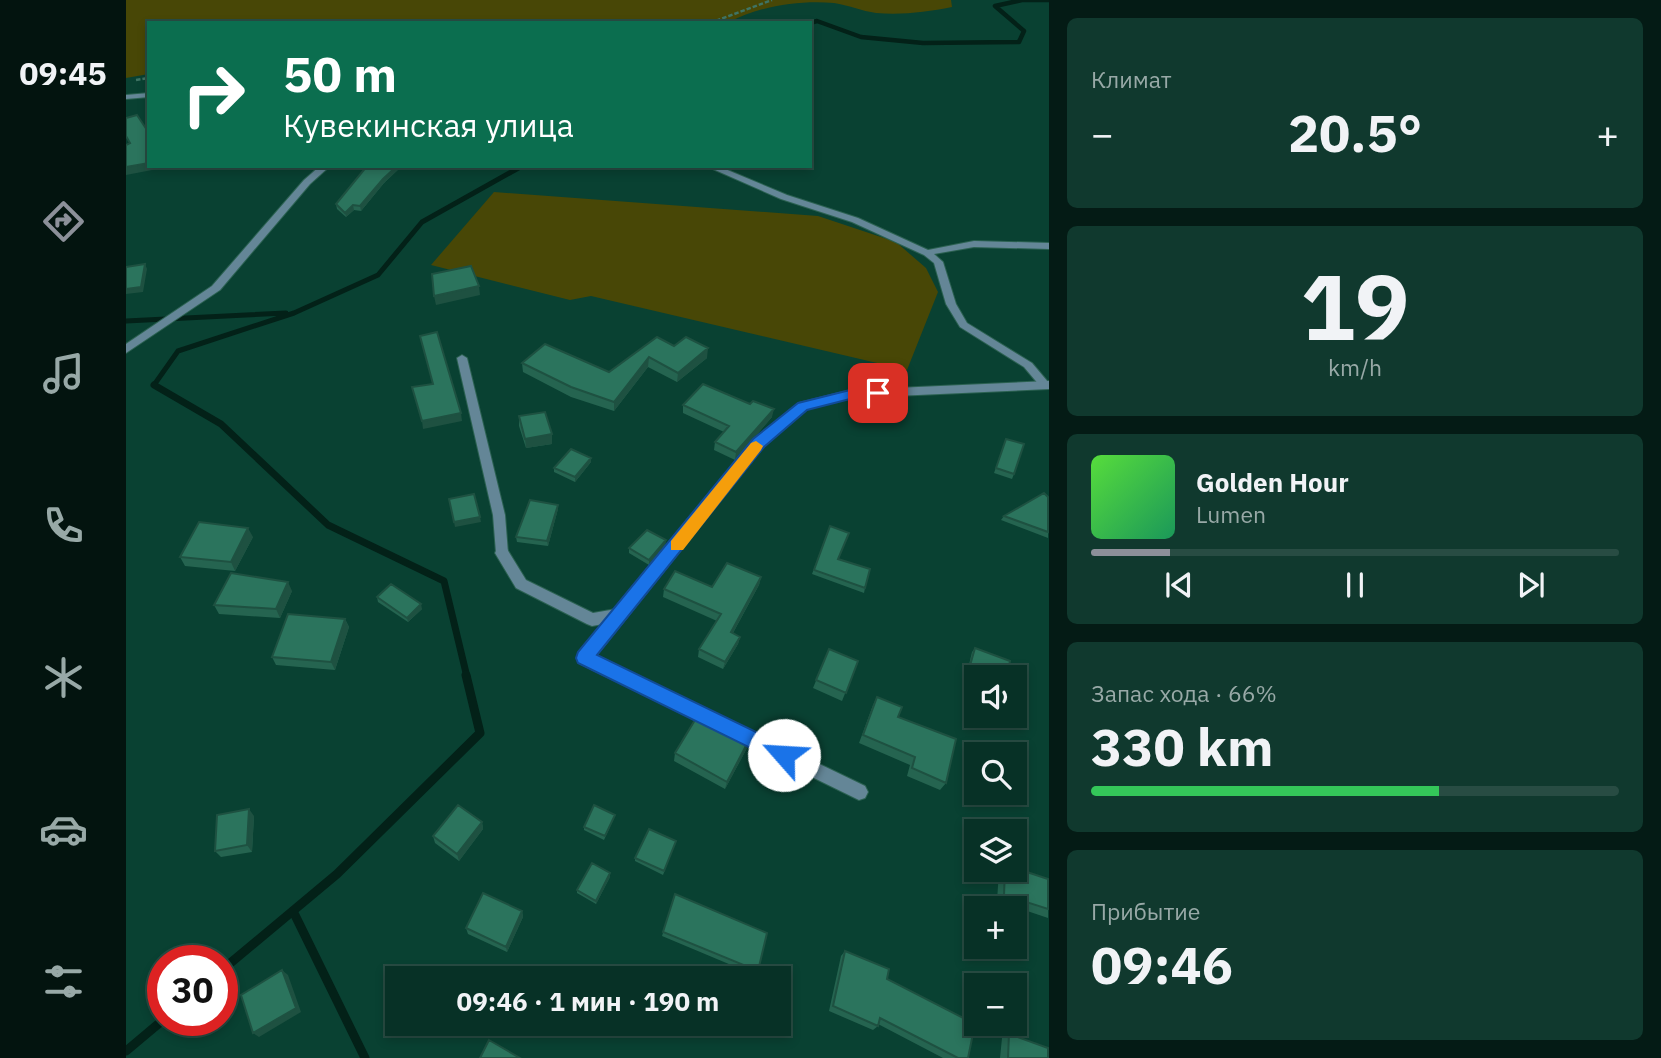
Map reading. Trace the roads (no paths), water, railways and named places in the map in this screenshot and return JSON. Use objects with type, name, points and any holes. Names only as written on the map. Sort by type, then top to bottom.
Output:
[{"type":"street","points":[[126,97],[147,95]]},
{"type":"street","points":[[126,349],[216,288],[307,182],[324,168]]},
{"type":"street","points":[[859,792],[584,658],[759,443],[803,406],[850,394],[1046,384]]},
{"type":"street","points":[[502,553],[521,584],[592,620],[621,614]]},
{"type":"lane","points":[[715,168],[784,197],[855,220],[927,253],[938,262],[951,304],[963,326],[1028,365],[1046,384]]},
{"type":"lane","points":[[927,253],[974,244],[1048,246]]},
{"type":"lane","points":[[462,358],[499,515],[502,553]]},
{"type":"waterway","points":[[812,22],[817,21],[861,37],[923,43],[1019,42],[1024,31],[995,6],[1022,0],[1049,0]]},
{"type":"waterway","points":[[154,385],[178,351],[294,313],[378,275],[422,222],[518,168]]},
{"type":"waterway","points":[[126,321],[286,313]]},
{"type":"waterway","points":[[154,385],[221,424],[328,525],[444,581],[467,677]]},
{"type":"waterway","points":[[238,957],[337,874],[480,733],[466,675]]},
{"type":"waterway","points":[[293,911],[365,1058]]},
{"type":"waterway","points":[[126,1051],[147,1033]]}]
